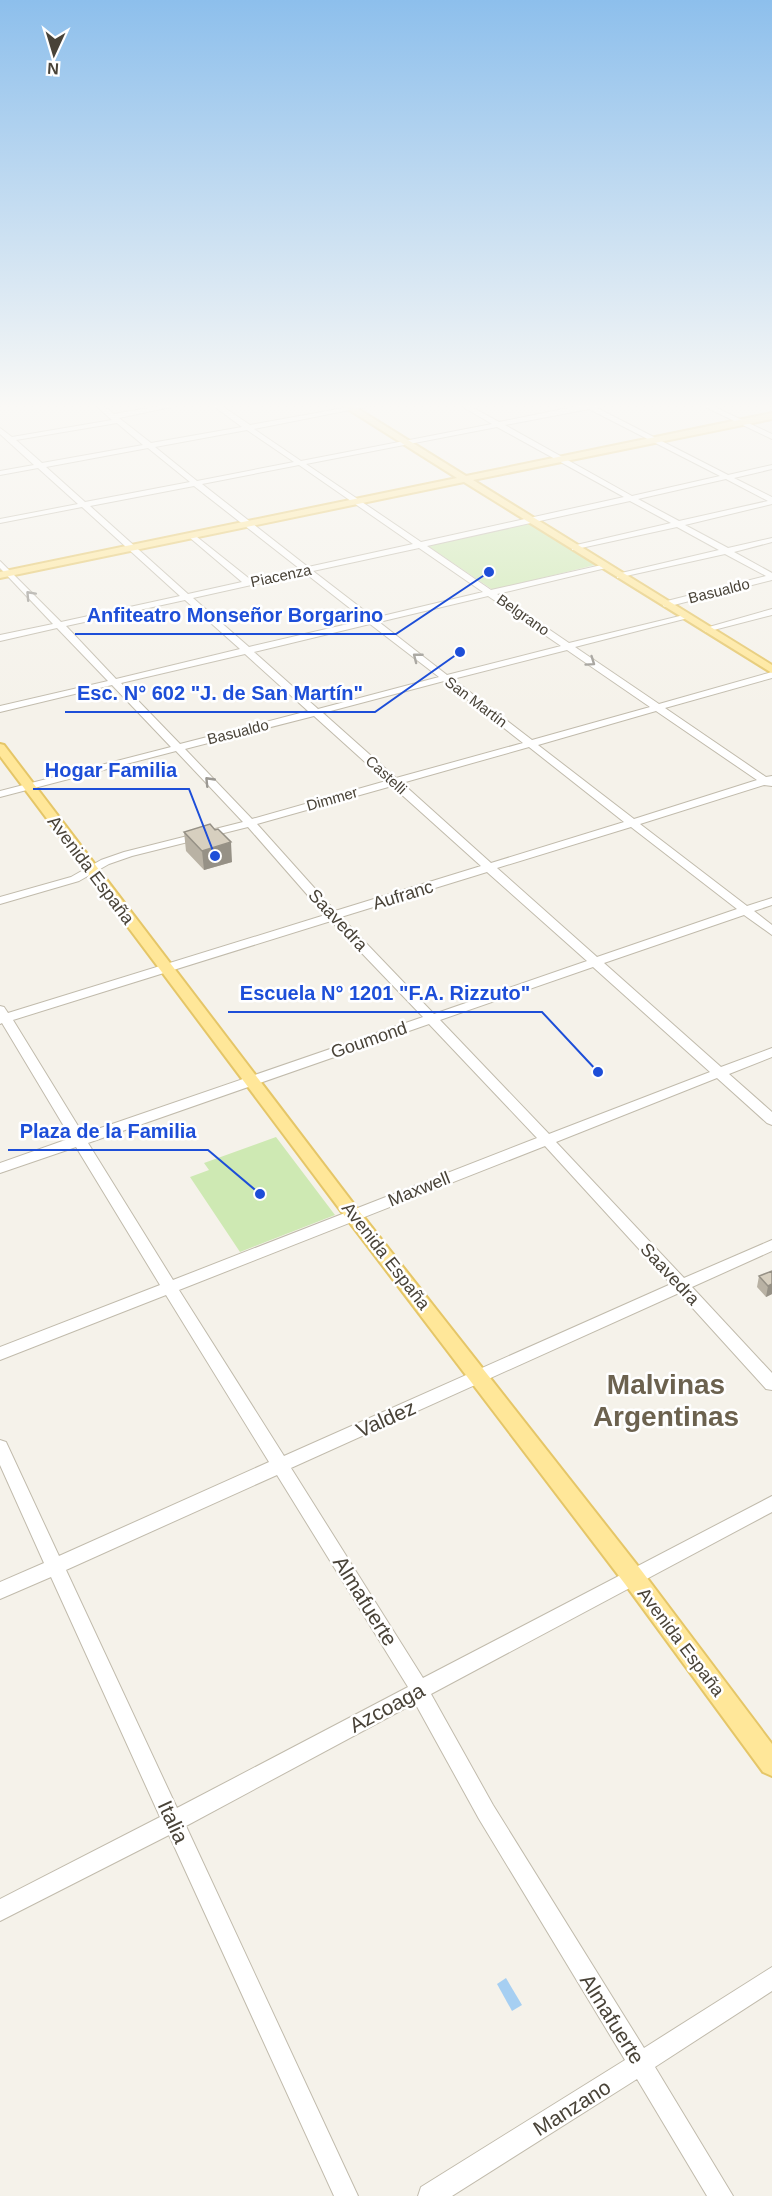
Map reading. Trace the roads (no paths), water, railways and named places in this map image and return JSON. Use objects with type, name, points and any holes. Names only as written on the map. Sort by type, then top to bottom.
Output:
[{"type":"main road","points":[[5,574],[334,506]]},
{"type":"main road","points":[[506,506],[772,670]]},
{"type":"main road","name":"Avenida España","points":[[0,748],[90,871],[633,1577],[772,1764]]},
{"type":"street","points":[[0,522],[78,506]]},
{"type":"street","name":"Castelli","points":[[87,506],[772,1120]]},
{"type":"street","name":"San Martín","points":[[225,506],[772,931]]},
{"type":"street","name":"Belgrano","points":[[363,506],[770,782]]},
{"type":"street","name":"Piacenza","points":[[0,638],[594,506]]},
{"type":"street","points":[[647,506],[772,577]]},
{"type":"street","points":[[575,548],[750,506]]},
{"type":"street","points":[[192,535],[249,583]]},
{"type":"street","points":[[620,576],[772,540]]},
{"type":"street","name":"Saavedra","points":[[0,563],[5,574],[59,626],[250,823],[334,917],[546,1139],[772,1384]]},
{"type":"street","points":[[0,709],[603,566]]},
{"type":"street","name":"Basualdo","points":[[666,604],[772,577]]},
{"type":"street","points":[[706,629],[767,613],[772,620]]},
{"type":"street","name":"Basualdo","points":[[0,794],[685,616]]},
{"type":"street","name":"Dimmer","points":[[0,901],[75,879],[105,862],[128,854],[250,823],[772,675]]},
{"type":"street","name":"Aufranc","points":[[2,1016],[166,970],[630,822],[770,782]]},
{"type":"street","name":"Goumond","points":[[0,1168],[772,901]]},
{"type":"street","name":"Almafuerte","points":[[2,1016],[420,1690],[428,1710],[486,1812],[721,2196]]},
{"type":"street","name":"Maxwell","points":[[0,1354],[772,1052]]},
{"type":"street","name":"Valdez","points":[[0,1592],[772,1245]]},
{"type":"street","name":"Italia","points":[[0,1448],[346,2196]]},
{"type":"street","name":"Azcoaga","points":[[0,1910],[772,1503]]},
{"type":"street","name":"Manzano","points":[[430,2196],[772,1978]]},
{"type":"water","points":[[506,1978],[522,2005],[512,2011],[497,1984]]},
{"type":"place","name":"Anfiteatro Monseñor Borgarino","points":[[489,572]]},
{"type":"place","name":"Esc. N° 602 \"J. de San Martín\"","points":[[460,652]]},
{"type":"place","name":"Hogar Familia","points":[[215,856]]},
{"type":"place","name":"Escuela N° 1201 \"F.A. Rizzuto\"","points":[[598,1072]]},
{"type":"place","name":"Plaza de la Familia","points":[[260,1194]]},
{"type":"district","name":"Malvinas Argentinas","points":[[666,1400]]}]
